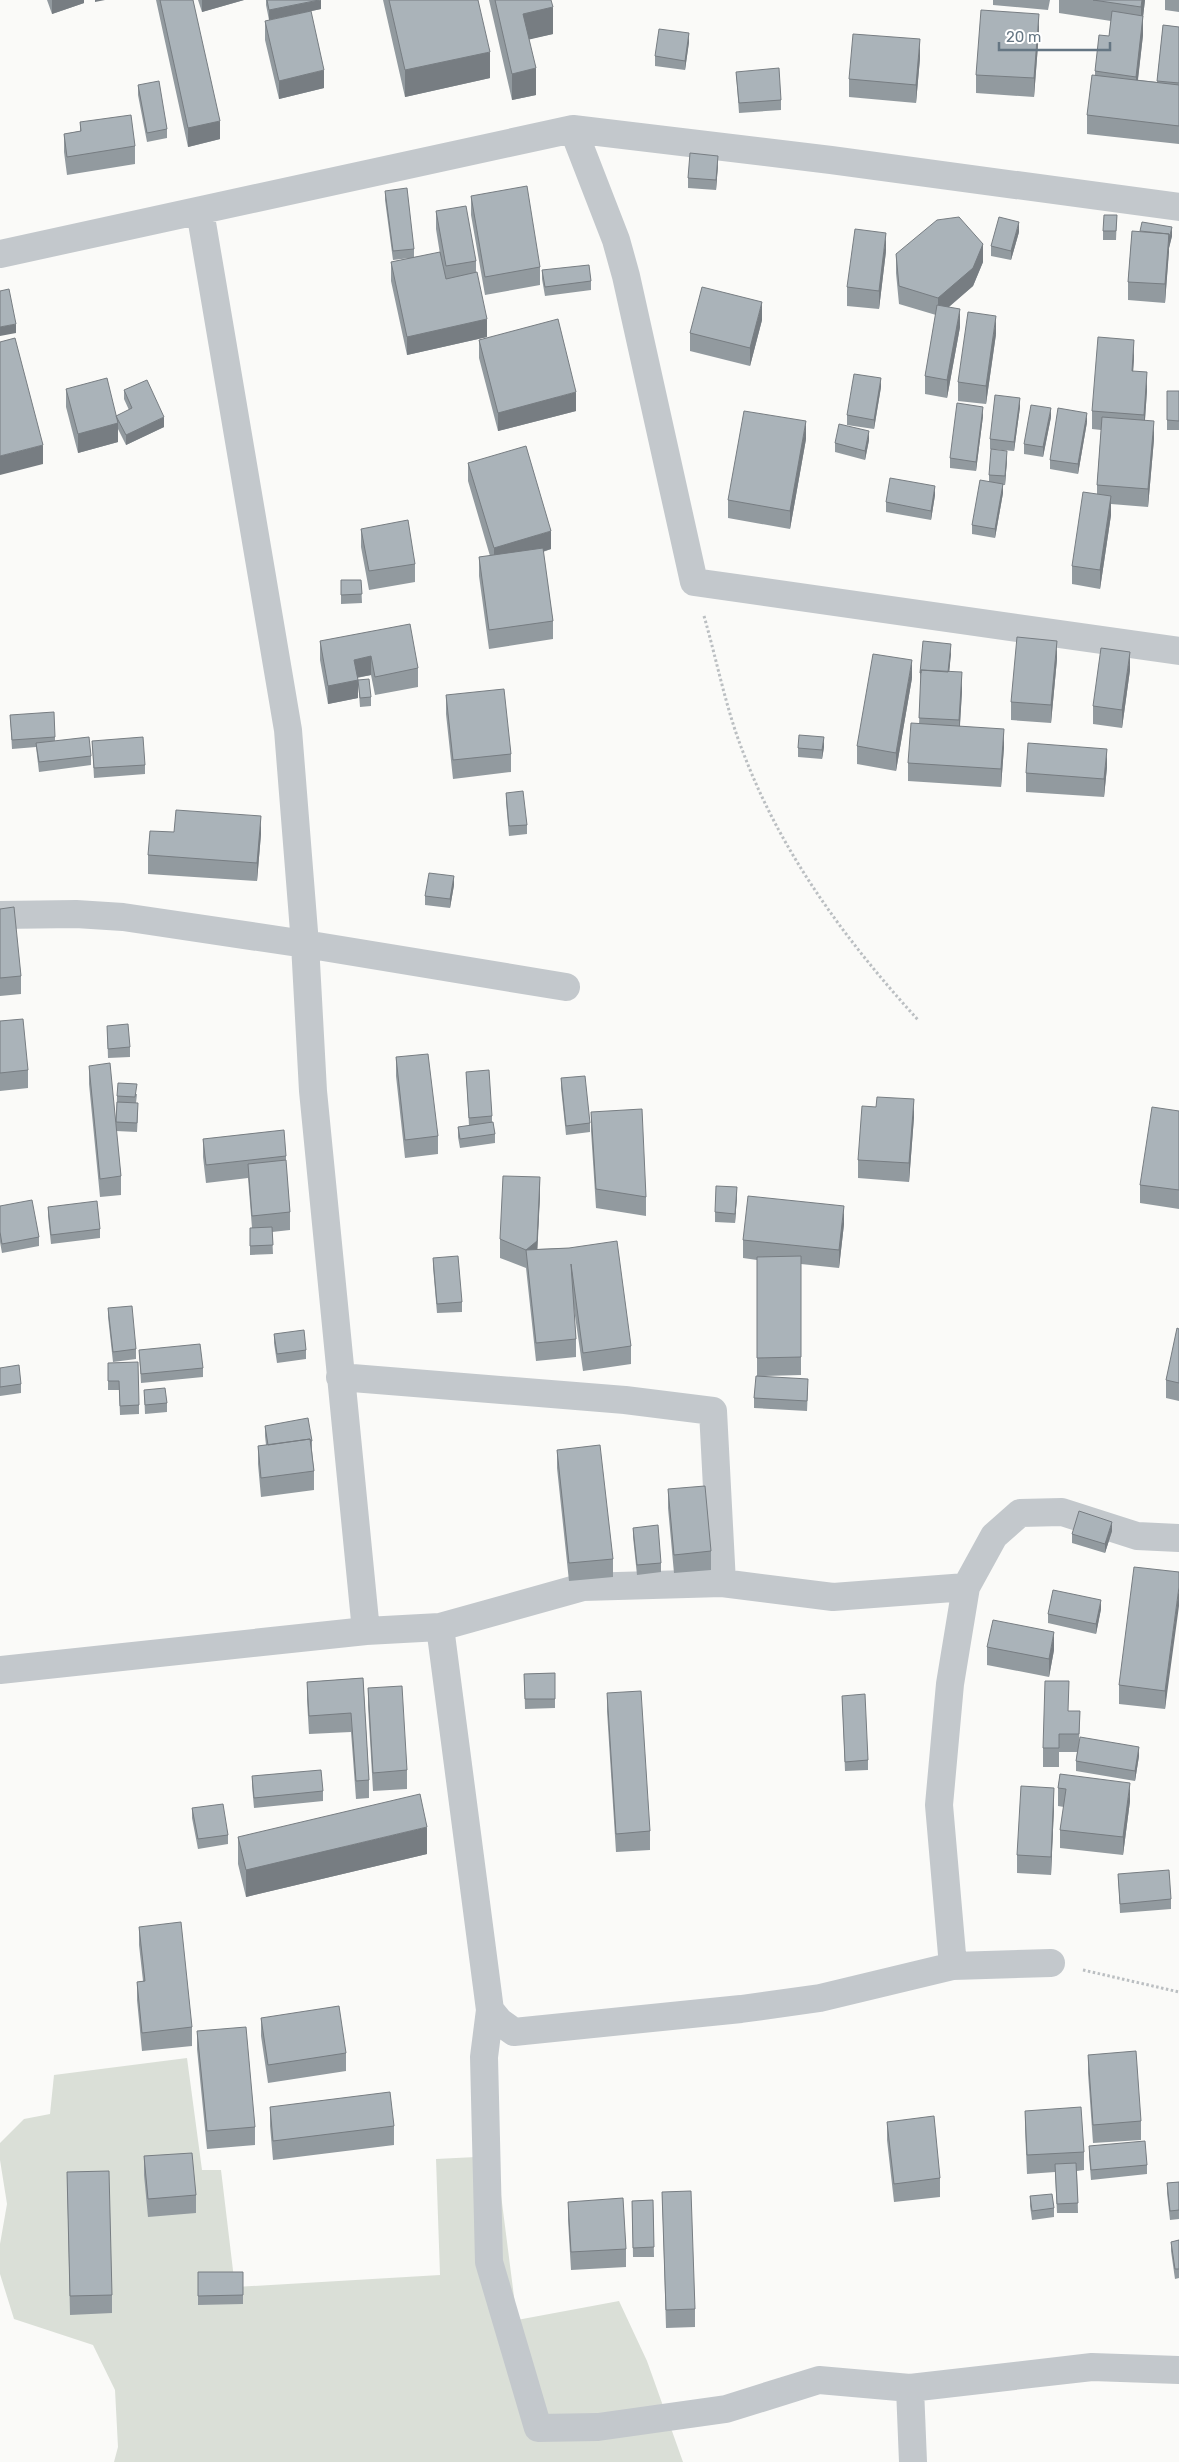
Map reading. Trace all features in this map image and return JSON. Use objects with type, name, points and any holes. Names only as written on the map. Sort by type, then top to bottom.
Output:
[{"type":"street","points":[[573,130],[616,240],[626,276],[694,582],[1179,651]]},
{"type":"street","points":[[0,254],[573,130],[851,162],[1179,207]]},
{"type":"street","points":[[200,211],[288,730],[305,944],[313,1091],[366,1631]]},
{"type":"street","points":[[0,915],[76,914],[123,918],[305,944],[566,987]]},
{"type":"street","points":[[340,1377],[625,1400],[713,1411],[722,1583]]},
{"type":"street","points":[[953,1966],[939,1805],[950,1684],[966,1587],[994,1536],[1020,1512],[1062,1512],[1137,1536],[1179,1538]]},
{"type":"street","points":[[0,1670],[366,1631],[440,1627],[582,1587],[722,1583],[833,1597],[966,1587]]},
{"type":"street","points":[[440,1627],[490,2010],[484,2057],[489,2262],[538,2428],[598,2427],[726,2409],[819,2380],[910,2388],[1092,2367],[1179,2370]]},
{"type":"street","points":[[490,2010],[500,2022],[514,2032],[750,2008],[820,1998],[953,1966],[1051,1963]]},
{"type":"street","points":[[910,2388],[913,2462]]},
{"type":"path","points":[[694,582],[742,750],[761,795],[814,890],[884,982],[918,1021]]},
{"type":"path","points":[[1051,1963],[1179,1992]]},
{"type":"shaded area","points":[[187,2058],[202,2170],[221,2170],[235,2287],[440,2275],[436,2159],[496,2156],[517,2320],[619,2301],[647,2361],[683,2462],[114,2462],[118,2447],[115,2390],[93,2345],[14,2319],[0,2274],[0,2244],[7,2204],[0,2160],[0,2143],[24,2119],[50,2114],[54,2075]]},
{"type":"building","points":[[160,0],[193,0],[220,121],[188,128]]},
{"type":"building","points":[[267,0],[319,0],[269,10]]},
{"type":"building","points":[[389,0],[478,0],[490,52],[405,70]]},
{"type":"building","points":[[495,0],[551,0],[553,7],[523,14],[536,68],[512,74]]},
{"type":"building","points":[[1093,0],[1142,0],[1141,7]]},
{"type":"building","points":[[981,10],[1039,14],[1034,78],[976,75]]},
{"type":"building","points":[[311,11],[324,70],[279,81],[265,21]]},
{"type":"building","points":[[1112,11],[1143,16],[1136,77],[1095,71],[1099,35],[1109,36]]},
{"type":"building","points":[[1163,25],[1179,27],[1179,83],[1157,81]]},
{"type":"building","points":[[659,29],[689,33],[685,61],[655,56]]},
{"type":"building","points":[[853,34],[920,39],[916,85],[849,79]]},
{"type":"building","points":[[779,68],[781,100],[739,103],[736,72]]},
{"type":"building","points":[[1092,75],[1179,85],[1179,126],[1087,115]]},
{"type":"building","points":[[159,81],[167,129],[147,133],[138,85]]},
{"type":"building","points":[[131,115],[135,146],[67,157],[64,134],[81,131],[80,122]]},
{"type":"building","points":[[690,153],[718,156],[716,180],[688,178]]},
{"type":"building","points":[[527,186],[540,267],[485,277],[471,196]]},
{"type":"building","points":[[407,188],[414,249],[393,251],[385,191]]},
{"type":"building","points":[[466,206],[476,261],[446,266],[436,211]]},
{"type":"building","points":[[1104,215],[1117,215],[1116,231],[1103,231]]},
{"type":"building","points":[[959,217],[983,244],[973,268],[938,298],[899,286],[896,254],[937,220]]},
{"type":"building","points":[[999,217],[1019,222],[1011,251],[991,246]]},
{"type":"building","points":[[1142,222],[1172,227],[1169,239],[1169,234],[1140,231]]},
{"type":"building","points":[[855,229],[886,233],[879,291],[847,287]]},
{"type":"building","points":[[1132,231],[1169,234],[1165,284],[1128,282]]},
{"type":"building","points":[[440,252],[446,279],[477,272],[487,319],[407,337],[391,262]]},
{"type":"building","points":[[589,265],[591,281],[545,287],[542,270]]},
{"type":"building","points":[[702,287],[762,302],[750,348],[690,333]]},
{"type":"building","points":[[9,289],[16,324],[0,327],[0,291]]},
{"type":"building","points":[[937,305],[960,309],[947,380],[925,376]]},
{"type":"building","points":[[968,312],[996,316],[986,386],[958,382]]},
{"type":"building","points":[[558,319],[576,392],[498,413],[479,340]]},
{"type":"building","points":[[1098,337],[1134,340],[1132,371],[1147,372],[1144,415],[1092,411]]},
{"type":"building","points":[[15,338],[43,445],[0,456],[0,342]]},
{"type":"building","points":[[854,374],[881,378],[874,420],[847,415]]},
{"type":"building","points":[[107,378],[118,423],[78,434],[66,389]]},
{"type":"building","points":[[147,380],[164,417],[126,435],[116,416],[132,408],[124,390]]},
{"type":"building","points":[[1167,391],[1179,391],[1179,421],[1167,420]]},
{"type":"building","points":[[995,395],[1020,398],[1014,442],[990,439]]},
{"type":"building","points":[[957,403],[983,407],[976,462],[950,458]]},
{"type":"building","points":[[1031,405],[1051,408],[1043,447],[1024,444]]},
{"type":"building","points":[[1058,408],[1087,413],[1078,464],[1050,460]]},
{"type":"building","points":[[744,411],[806,421],[790,511],[728,500]]},
{"type":"building","points":[[1102,417],[1154,421],[1148,489],[1097,485]]},
{"type":"building","points":[[839,424],[869,431],[865,451],[835,443]]},
{"type":"building","points":[[526,446],[551,531],[494,548],[468,463]]},
{"type":"building","points":[[991,449],[1007,451],[1005,476],[989,475]]},
{"type":"building","points":[[890,478],[935,486],[931,511],[886,502]]},
{"type":"building","points":[[980,480],[1003,484],[995,529],[972,525]]},
{"type":"building","points":[[1083,492],[1111,496],[1100,570],[1072,566]]},
{"type":"building","points":[[408,520],[415,564],[369,571],[361,529]]},
{"type":"building","points":[[543,548],[553,621],[489,630],[479,557]]},
{"type":"building","points":[[341,580],[361,580],[362,594],[341,595]]},
{"type":"building","points":[[410,624],[418,668],[375,677],[371,656],[354,660],[358,680],[328,686],[320,641]]},
{"type":"building","points":[[1017,637],[1057,641],[1051,705],[1011,702]]},
{"type":"building","points":[[923,641],[951,644],[948,672],[921,670],[920,673]]},
{"type":"building","points":[[1101,648],[1130,652],[1122,710],[1093,706]]},
{"type":"building","points":[[873,654],[912,660],[896,753],[857,746]]},
{"type":"building","points":[[921,670],[962,672],[959,720],[919,718]]},
{"type":"building","points":[[369,679],[371,697],[360,698],[358,680]]},
{"type":"building","points":[[504,689],[511,754],[453,760],[446,695]]},
{"type":"building","points":[[54,712],[55,737],[12,740],[10,715]]},
{"type":"building","points":[[911,723],[1004,729],[1001,769],[908,763]]},
{"type":"building","points":[[799,735],[824,737],[822,750],[798,748]]},
{"type":"building","points":[[89,737],[91,756],[39,762],[36,743]]},
{"type":"building","points":[[143,737],[145,765],[94,768],[92,741]]},
{"type":"building","points":[[1028,743],[1107,749],[1104,779],[1026,773]]},
{"type":"building","points":[[523,791],[527,825],[509,826],[506,793]]},
{"type":"building","points":[[176,810],[261,816],[257,863],[148,855],[150,831],[174,832]]},
{"type":"building","points":[[429,873],[454,876],[450,899],[425,896]]},
{"type":"building","points":[[14,907],[21,976],[0,978],[0,909]]},
{"type":"building","points":[[23,1019],[28,1070],[0,1073],[0,1021]]},
{"type":"building","points":[[128,1024],[130,1047],[108,1049],[107,1026]]},
{"type":"building","points":[[428,1054],[438,1136],[405,1140],[396,1057]]},
{"type":"building","points":[[110,1063],[121,1176],[100,1179],[89,1066]]},
{"type":"building","points":[[489,1070],[492,1116],[469,1118],[466,1072]]},
{"type":"building","points":[[585,1076],[590,1123],[566,1126],[561,1078]]},
{"type":"building","points":[[118,1083],[137,1084],[135,1097],[117,1096]]},
{"type":"building","points":[[877,1097],[914,1099],[909,1163],[858,1160],[862,1106],[876,1107]]},
{"type":"building","points":[[117,1102],[138,1103],[137,1123],[116,1122]]},
{"type":"building","points":[[1152,1107],[1179,1111],[1179,1190],[1140,1185]]},
{"type":"building","points":[[642,1109],[646,1197],[596,1189],[591,1112]]},
{"type":"building","points":[[493,1122],[495,1134],[460,1139],[458,1127]]},
{"type":"building","points":[[284,1130],[286,1156],[206,1165],[203,1139]]},
{"type":"building","points":[[286,1160],[290,1212],[252,1216],[248,1164]]},
{"type":"building","points":[[503,1176],[540,1177],[537,1241],[526,1250],[500,1239]]},
{"type":"building","points":[[716,1186],[737,1187],[735,1214],[715,1212]]},
{"type":"building","points":[[748,1196],[844,1206],[839,1250],[743,1240]]},
{"type":"building","points":[[32,1200],[39,1237],[2,1244],[0,1206]]},
{"type":"building","points":[[97,1201],[100,1229],[51,1235],[48,1207]]},
{"type":"building","points":[[272,1227],[273,1245],[250,1246],[250,1228]]},
{"type":"building","points":[[617,1241],[631,1346],[583,1353],[571,1264],[576,1339],[536,1343],[526,1250],[569,1248]]},
{"type":"building","points":[[458,1256],[462,1302],[437,1304],[433,1258]]},
{"type":"building","points":[[801,1256],[801,1357],[757,1358],[757,1257]]},
{"type":"building","points":[[132,1306],[136,1349],[113,1352],[108,1308]]},
{"type":"building","points":[[1177,1328],[1179,1329],[1179,1383],[1166,1380]]},
{"type":"building","points":[[304,1330],[306,1350],[277,1354],[274,1334]]},
{"type":"building","points":[[200,1344],[203,1368],[141,1374],[139,1350]]},
{"type":"building","points":[[138,1362],[139,1405],[120,1406],[119,1381],[108,1381],[108,1363]]},
{"type":"building","points":[[19,1365],[21,1384],[0,1387],[0,1368]]},
{"type":"building","points":[[756,1376],[808,1379],[807,1401],[754,1398]]},
{"type":"building","points":[[165,1388],[167,1403],[145,1405],[144,1390]]},
{"type":"building","points":[[308,1418],[312,1441],[310,1439],[268,1445],[265,1426]]},
{"type":"building","points":[[310,1439],[314,1471],[261,1478],[258,1446]]},
{"type":"building","points":[[600,1445],[613,1559],[569,1563],[557,1450]]},
{"type":"building","points":[[705,1486],[711,1551],[674,1555],[668,1489]]},
{"type":"building","points":[[1079,1511],[1112,1522],[1105,1544],[1072,1534]]},
{"type":"building","points":[[658,1525],[661,1563],[637,1565],[633,1528]]},
{"type":"building","points":[[1134,1567],[1179,1572],[1179,1587],[1165,1691],[1119,1685]]},
{"type":"building","points":[[1053,1590],[1101,1600],[1096,1624],[1048,1614]]},
{"type":"building","points":[[993,1620],[1054,1632],[1049,1659],[987,1647]]},
{"type":"building","points":[[555,1673],[555,1699],[525,1699],[524,1674]]},
{"type":"building","points":[[363,1678],[369,1780],[356,1781],[351,1713],[309,1716],[307,1682]]},
{"type":"building","points":[[1045,1681],[1069,1681],[1068,1711],[1080,1711],[1079,1734],[1059,1734],[1059,1748],[1043,1748]]},
{"type":"building","points":[[402,1686],[407,1770],[373,1773],[368,1688]]},
{"type":"building","points":[[641,1691],[650,1831],[616,1834],[607,1693]]},
{"type":"building","points":[[865,1694],[868,1760],[845,1762],[842,1696]]},
{"type":"building","points":[[1080,1737],[1139,1747],[1135,1771],[1076,1761]]},
{"type":"building","points":[[321,1770],[323,1791],[254,1798],[252,1776]]},
{"type":"building","points":[[1060,1774],[1130,1783],[1123,1837],[1060,1830],[1066,1789],[1058,1788]]},
{"type":"building","points":[[1021,1786],[1054,1788],[1051,1857],[1017,1855]]},
{"type":"building","points":[[420,1794],[427,1827],[246,1870],[238,1837]]},
{"type":"building","points":[[223,1804],[228,1835],[198,1839],[192,1808]]},
{"type":"building","points":[[1169,1870],[1171,1899],[1120,1904],[1118,1874]]},
{"type":"building","points":[[181,1922],[192,2027],[142,2033],[137,1982],[145,1981],[139,1927]]},
{"type":"building","points":[[339,2006],[346,2053],[268,2065],[261,2018]]},
{"type":"building","points":[[246,2027],[255,2127],[207,2131],[197,2031]]},
{"type":"building","points":[[1136,2051],[1141,2121],[1093,2125],[1088,2055]]},
{"type":"building","points":[[390,2092],[394,2126],[273,2141],[270,2107]]},
{"type":"building","points":[[1081,2107],[1084,2152],[1027,2155],[1025,2111]]},
{"type":"building","points":[[934,2116],[940,2178],[894,2184],[887,2122]]},
{"type":"building","points":[[1145,2141],[1147,2165],[1091,2170],[1089,2146]]},
{"type":"building","points":[[192,2153],[196,2195],[148,2199],[144,2156]]},
{"type":"building","points":[[1076,2163],[1078,2203],[1057,2204],[1055,2164]]},
{"type":"building","points":[[109,2171],[112,2295],[70,2296],[67,2172]]},
{"type":"building","points":[[1179,2182],[1179,2210],[1170,2211],[1167,2183]]},
{"type":"building","points":[[691,2191],[695,2309],[666,2310],[662,2192]]},
{"type":"building","points":[[1052,2194],[1054,2208],[1032,2211],[1030,2196]]},
{"type":"building","points":[[623,2198],[626,2249],[571,2252],[568,2202]]},
{"type":"building","points":[[653,2200],[654,2247],[633,2248],[632,2201]]},
{"type":"building","points":[[1179,2240],[1179,2269],[1175,2269],[1171,2242]]},
{"type":"building","points":[[198,2272],[243,2272],[243,2295],[198,2296]]}]
